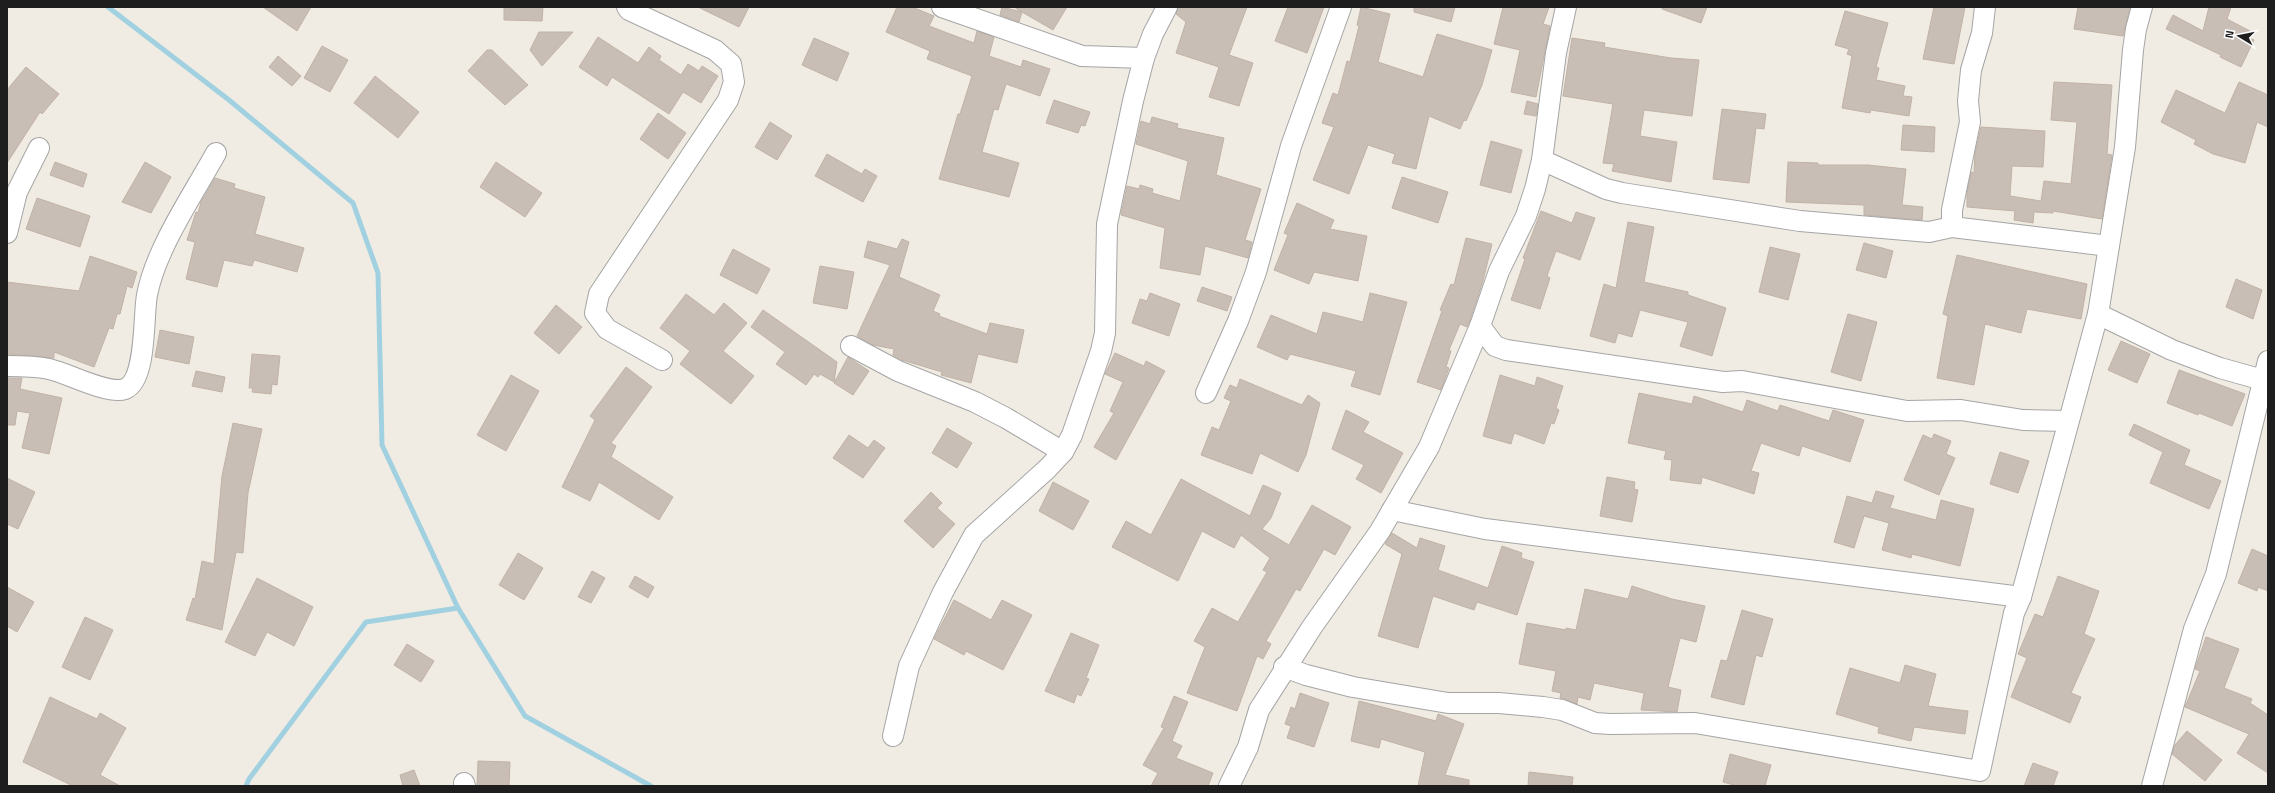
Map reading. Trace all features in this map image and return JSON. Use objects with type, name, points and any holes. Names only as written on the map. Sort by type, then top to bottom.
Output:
[{"type":"street","points":[[627,7],[629,10],[715,50],[731,64],[734,82],[728,100],[599,294],[595,313],[607,329],[662,360]]},
{"type":"street","points":[[942,7],[1082,56],[1144,58]]},
{"type":"street","points":[[893,736],[909,666],[943,592],[974,535],[1063,452],[1072,435],[1101,351],[1105,333],[1107,224],[1133,101],[1144,58],[1153,34],[1167,7]]},
{"type":"street","points":[[1206,393],[1238,321],[1256,272],[1291,146],[1342,7]]},
{"type":"street","points":[[1229,786],[1248,747],[1259,710],[1284,667],[1380,531],[1430,447],[1480,326],[1499,271],[1526,216],[1542,160],[1556,53],[1566,7]]},
{"type":"street","points":[[1952,227],[1952,210],[1970,122],[1968,101],[1971,70],[1982,33],[1986,7]]},
{"type":"street","points":[[1284,667],[1306,675],[1353,687],[1448,704],[1499,703],[1549,708],[1562,710],[1595,723],[1696,723],[1978,779],[1998,697],[2014,613],[2021,597],[2098,314],[2125,147],[2136,29],[2142,7]]},
{"type":"street","points":[[7,233],[12,190],[39,148]]},
{"type":"street","points":[[7,366],[29,366],[50,369],[110,389],[124,389],[133,383],[139,370],[147,294],[163,248],[216,153]]},
{"type":"street","points":[[1542,160],[1606,189],[1622,193],[1800,220],[1929,232],[1952,227],[2109,246]]},
{"type":"street","points":[[2098,314],[2172,350],[2220,368],[2266,370],[2216,574],[2194,629],[2152,786]]},
{"type":"street","points":[[1480,326],[1495,346],[1506,350],[1723,382],[1742,381],[1907,411],[1961,410],[2023,420],[2068,421]]},
{"type":"street","points":[[851,346],[898,371],[975,402],[1006,418],[1063,452]]},
{"type":"street","points":[[1392,510],[1485,529],[2021,597]]},
{"type":"building","points":[[263,7],[311,7],[297,31]]},
{"type":"building","points":[[504,7],[543,7],[542,21],[504,20]]},
{"type":"building","points":[[698,7],[749,7],[739,27]]},
{"type":"building","points":[[897,7],[912,7],[934,16],[929,26],[974,43],[977,31],[994,37],[989,56],[1021,67],[1023,60],[1050,69],[1040,96],[1006,84],[998,110],[994,109],[982,152],[1019,163],[1009,197],[939,179],[958,114],[960,114],[972,76],[927,59],[930,51],[886,32]]},
{"type":"building","points":[[1002,7],[1022,12],[1019,22],[1000,15]]},
{"type":"building","points":[[1014,7],[1067,7],[1053,30]]},
{"type":"building","points":[[1178,7],[1247,7],[1229,55],[1253,63],[1239,106],[1209,97],[1219,67],[1176,53],[1186,22],[1176,14]]},
{"type":"building","points":[[1288,7],[1324,7],[1307,53],[1275,41]]},
{"type":"building","points":[[1361,7],[1390,14],[1378,62],[1423,77],[1437,34],[1492,50],[1482,85],[1466,121],[1464,120],[1460,129],[1429,116],[1416,169],[1392,163],[1395,154],[1368,145],[1349,194],[1313,180],[1334,127],[1322,123],[1333,93],[1338,95],[1347,61],[1350,62],[1359,26],[1357,25]]},
{"type":"building","points":[[1414,7],[1455,7],[1451,22],[1414,12]]},
{"type":"building","points":[[1503,7],[1549,7],[1543,24],[1550,26],[1536,97],[1511,92],[1520,50],[1494,44]]},
{"type":"building","points":[[1662,7],[1707,7],[1701,23],[1662,9]]},
{"type":"building","points":[[1934,7],[1965,7],[1954,64],[1923,59]]},
{"type":"building","points":[[2078,7],[2130,7],[2123,36],[2074,29]]},
{"type":"building","points":[[2209,7],[2231,7],[2227,19],[2250,31],[2247,37],[2254,40],[2241,67],[2220,57],[2221,55],[2166,29],[2173,15],[2203,31]]},
{"type":"building","points":[[1845,11],[1888,23],[1876,67],[1879,68],[1876,80],[1905,86],[1903,96],[1912,97],[1909,116],[1871,110],[1870,113],[1842,108],[1852,56],[1847,54],[1849,49],[1835,45]]},
{"type":"building","points":[[539,32],[573,32],[542,66],[530,50]]},
{"type":"building","points":[[598,37],[638,63],[649,47],[661,56],[659,60],[681,75],[688,64],[699,71],[702,66],[718,76],[701,103],[683,92],[669,114],[612,77],[607,86],[579,67]]},
{"type":"building","points":[[814,38],[849,53],[837,81],[802,65]]},
{"type":"building","points":[[1572,38],[1605,43],[1604,47],[1671,58],[1699,60],[1692,116],[1644,110],[1640,136],[1677,142],[1671,182],[1612,171],[1614,164],[1603,163],[1613,104],[1563,96]]},
{"type":"building","points":[[322,46],[348,60],[330,92],[304,78]]},
{"type":"building","points":[[487,50],[492,50],[528,85],[505,105],[468,71]]},
{"type":"building","points":[[278,56],[301,76],[292,86],[269,67]]},
{"type":"building","points":[[26,67],[59,94],[42,114],[40,112],[7,163],[7,90]]},
{"type":"building","points":[[375,76],[419,112],[398,138],[354,103]]},
{"type":"building","points":[[2054,82],[2112,85],[2107,154],[2112,155],[2102,219],[2053,211],[2053,213],[2034,212],[2033,223],[2014,220],[2015,211],[1967,207],[1967,193],[1971,172],[1974,173],[1975,154],[1981,127],[2045,131],[2043,167],[2012,166],[2010,196],[2041,201],[2044,181],[2071,184],[2077,122],[2051,120]]},
{"type":"building","points":[[2239,82],[2268,95],[2268,127],[2257,122],[2245,163],[2213,154],[2194,144],[2196,140],[2161,122],[2176,90],[2225,113]]},
{"type":"building","points":[[1054,100],[1090,112],[1085,126],[1081,125],[1078,133],[1046,123]]},
{"type":"building","points":[[1527,101],[1538,104],[1536,116],[1524,114]]},
{"type":"building","points":[[1722,109],[1766,114],[1764,129],[1756,128],[1749,183],[1713,179]]},
{"type":"building","points":[[658,113],[686,133],[668,159],[640,139]]},
{"type":"building","points":[[1152,117],[1178,124],[1177,128],[1224,138],[1216,175],[1261,189],[1245,240],[1252,242],[1248,258],[1205,246],[1200,275],[1160,268],[1165,228],[1121,215],[1127,186],[1139,189],[1140,185],[1153,189],[1152,193],[1180,201],[1188,161],[1136,144],[1141,121],[1150,124]]},
{"type":"building","points":[[770,122],[792,136],[777,160],[755,147]]},
{"type":"building","points":[[1903,125],[1935,127],[1934,152],[1901,150]]},
{"type":"building","points":[[1491,141],[1522,150],[1511,193],[1480,185]]},
{"type":"building","points":[[827,154],[862,174],[865,169],[877,176],[863,202],[815,176]]},
{"type":"building","points":[[55,162],[87,174],[83,187],[50,175]]},
{"type":"building","points":[[145,162],[171,177],[151,213],[122,202]]},
{"type":"building","points":[[496,162],[542,193],[525,217],[480,187]]},
{"type":"building","points":[[1788,162],[1818,163],[1818,165],[1868,165],[1906,169],[1902,205],[1923,207],[1922,220],[1864,215],[1864,205],[1786,202]]},
{"type":"building","points":[[1402,177],[1448,192],[1438,223],[1392,208]]},
{"type":"building","points":[[215,178],[235,184],[234,188],[265,197],[255,234],[304,248],[297,272],[254,260],[252,266],[224,260],[217,287],[186,279],[195,242],[187,240],[196,212],[198,213],[201,202]]},
{"type":"building","points":[[37,198],[90,216],[80,247],[26,229]]},
{"type":"building","points":[[1297,203],[1334,220],[1330,229],[1367,236],[1358,281],[1314,272],[1309,284],[1274,270],[1288,235],[1284,233]]},
{"type":"building","points":[[1541,211],[1572,223],[1576,212],[1595,218],[1580,260],[1556,251],[1547,276],[1550,278],[1540,309],[1511,300],[1525,259],[1523,258]]},
{"type":"building","points":[[1628,222],[1654,227],[1644,282],[1688,292],[1688,295],[1726,308],[1712,356],[1680,346],[1688,322],[1640,310],[1632,337],[1618,333],[1615,343],[1590,336],[1604,284],[1616,288]]},
{"type":"building","points":[[1466,238],[1492,244],[1483,281],[1470,320],[1467,327],[1460,324],[1449,350],[1451,351],[1446,367],[1449,368],[1441,390],[1417,382],[1442,311],[1440,310],[1451,284],[1454,285]]},
{"type":"building","points":[[902,239],[909,242],[899,277],[940,295],[933,311],[940,314],[939,316],[987,334],[990,323],[1024,330],[1017,363],[978,354],[971,383],[941,375],[942,372],[902,360],[893,355],[894,349],[873,345],[857,336],[890,265],[864,257],[868,241],[897,249]]},
{"type":"building","points":[[1864,243],[1893,251],[1886,278],[1856,270]]},
{"type":"building","points":[[1770,247],[1800,254],[1788,300],[1759,292]]},
{"type":"building","points":[[733,249],[770,269],[757,294],[720,275]]},
{"type":"building","points":[[1957,255],[2087,284],[2081,319],[2027,309],[2021,333],[1985,324],[1974,385],[1937,378],[1948,316],[1943,314]]},
{"type":"building","points":[[90,256],[137,272],[132,288],[127,286],[120,314],[117,314],[113,329],[109,328],[94,367],[54,352],[54,358],[7,354],[7,282],[79,291]]},
{"type":"building","points":[[820,266],[854,272],[847,309],[813,303]]},
{"type":"building","points":[[2236,279],[2262,290],[2253,319],[2226,307]]},
{"type":"building","points":[[1202,287],[1232,297],[1227,311],[1197,301]]},
{"type":"building","points":[[1150,293],[1180,304],[1169,336],[1132,323],[1140,299],[1147,301]]},
{"type":"building","points":[[1370,293],[1407,302],[1380,395],[1351,386],[1356,371],[1290,354],[1287,360],[1257,347],[1271,315],[1317,334],[1323,312],[1363,322]]},
{"type":"building","points":[[686,294],[714,315],[724,303],[747,323],[723,351],[754,376],[731,404],[680,364],[690,351],[660,328]]},
{"type":"building","points":[[556,305],[582,327],[559,354],[534,333]]},
{"type":"building","points":[[763,310],[837,362],[834,382],[820,374],[818,377],[814,374],[806,385],[776,364],[785,352],[751,327]]},
{"type":"building","points":[[1848,314],[1877,322],[1861,381],[1831,372]]},
{"type":"building","points":[[160,330],[194,337],[189,364],[155,357]]},
{"type":"building","points":[[2121,341],[2150,354],[2137,383],[2108,370]]},
{"type":"building","points":[[1115,353],[1144,366],[1146,361],[1165,371],[1116,460],[1094,447],[1114,413],[1110,411],[1123,382],[1105,374]]},
{"type":"building","points":[[252,354],[280,356],[277,385],[272,384],[271,394],[252,392],[253,388],[249,388]]},
{"type":"building","points":[[848,357],[869,371],[853,395],[834,383]]},
{"type":"building","points":[[626,367],[652,387],[611,443],[616,446],[611,457],[673,497],[659,520],[599,482],[590,501],[562,487],[595,420],[590,416]]},
{"type":"building","points":[[2179,370],[2245,394],[2232,426],[2199,413],[2198,415],[2167,403]]},
{"type":"building","points":[[196,371],[225,377],[222,392],[192,386]]},
{"type":"building","points":[[511,375],[539,391],[506,451],[477,435]]},
{"type":"building","points":[[1500,375],[1535,386],[1537,377],[1563,386],[1556,408],[1559,410],[1554,424],[1551,423],[1544,444],[1514,433],[1511,444],[1483,436]]},
{"type":"building","points":[[7,378],[22,378],[20,389],[62,398],[49,454],[22,448],[30,413],[17,411],[15,425],[7,425]]},
{"type":"building","points":[[1240,379],[1302,405],[1308,395],[1320,403],[1306,455],[1298,472],[1260,453],[1252,474],[1201,455],[1212,427],[1219,430],[1231,401],[1224,398],[1230,385],[1237,388]]},
{"type":"building","points":[[1639,393],[1692,404],[1694,396],[1743,412],[1747,400],[1778,411],[1780,405],[1829,421],[1833,410],[1864,420],[1850,462],[1802,446],[1799,456],[1761,443],[1751,471],[1759,473],[1754,494],[1702,477],[1701,484],[1670,480],[1672,460],[1664,459],[1666,451],[1628,443]]},
{"type":"building","points":[[1346,410],[1369,422],[1363,432],[1403,453],[1381,493],[1356,479],[1364,465],[1332,449]]},
{"type":"building","points":[[233,423],[262,429],[248,493],[243,553],[236,552],[222,630],[186,620],[193,598],[195,599],[202,561],[214,564],[222,476]]},
{"type":"building","points":[[2134,424],[2190,450],[2184,465],[2221,481],[2209,509],[2150,483],[2163,452],[2129,435]]},
{"type":"building","points":[[947,428],[972,443],[957,468],[932,453]]},
{"type":"building","points":[[1934,434],[1951,441],[1946,454],[1955,458],[1939,495],[1904,480],[1923,435],[1932,439]]},
{"type":"building","points":[[849,435],[868,448],[874,440],[885,448],[863,478],[833,458]]},
{"type":"building","points":[[2000,452],[2029,461],[2018,493],[1990,484]]},
{"type":"building","points":[[1607,477],[1635,482],[1634,489],[1638,490],[1632,522],[1600,516]]},
{"type":"building","points":[[7,478],[35,492],[18,529],[7,524]]},
{"type":"building","points":[[1181,479],[1250,516],[1263,485],[1281,493],[1271,518],[1262,529],[1289,545],[1312,505],[1351,527],[1335,555],[1324,549],[1300,591],[1296,589],[1266,641],[1271,644],[1263,659],[1257,656],[1237,711],[1187,693],[1205,647],[1194,641],[1212,608],[1238,622],[1267,572],[1263,570],[1270,558],[1241,535],[1234,548],[1202,531],[1178,581],[1112,547],[1126,521],[1151,535]]},
{"type":"building","points":[[1053,482],[1089,501],[1073,530],[1039,511]]},
{"type":"building","points":[[1876,491],[1894,496],[1890,508],[1936,520],[1941,500],[1974,509],[1960,566],[1912,554],[1911,558],[1882,550],[1889,523],[1864,516],[1854,548],[1834,542],[1847,496],[1872,503]]},
{"type":"building","points":[[931,492],[942,503],[937,508],[955,524],[933,548],[904,521]]},
{"type":"building","points":[[1392,533],[1417,548],[1420,538],[1445,546],[1438,570],[1488,588],[1502,546],[1522,553],[1521,558],[1534,562],[1517,615],[1477,602],[1474,610],[1433,596],[1418,648],[1378,636],[1402,554],[1385,544]]},
{"type":"building","points":[[2252,549],[2268,556],[2268,591],[2258,587],[2257,591],[2238,583]]},
{"type":"building","points":[[518,553],[543,568],[524,600],[499,585]]},
{"type":"building","points":[[592,571],[605,578],[591,603],[578,597]]},
{"type":"building","points":[[635,576],[654,587],[648,598],[629,587]]},
{"type":"building","points":[[2058,576],[2099,591],[2084,634],[2095,639],[2071,693],[2081,697],[2070,723],[2011,697],[2027,658],[2018,654],[2035,614],[2043,617]]},
{"type":"building","points":[[257,578],[313,607],[294,646],[267,632],[255,656],[225,642]]},
{"type":"building","points":[[1632,586],[1672,599],[1705,606],[1696,642],[1680,638],[1668,687],[1681,690],[1677,712],[1641,710],[1644,693],[1594,683],[1590,700],[1578,697],[1577,704],[1560,698],[1561,693],[1552,691],[1556,671],[1519,664],[1527,623],[1566,630],[1566,628],[1576,630],[1585,589],[1628,599]]},
{"type":"building","points":[[7,587],[34,602],[17,632],[7,626]]},
{"type":"building","points":[[954,600],[991,620],[1002,600],[1032,615],[1003,670],[966,651],[964,655],[934,639]]},
{"type":"building","points":[[1742,610],[1773,619],[1762,657],[1756,655],[1744,705],[1711,697],[1721,660],[1727,661]]},
{"type":"building","points":[[85,617],[113,630],[90,680],[62,667]]},
{"type":"building","points":[[1071,633],[1099,645],[1086,678],[1089,679],[1081,696],[1077,694],[1074,703],[1045,691]]},
{"type":"building","points":[[2206,637],[2239,649],[2224,688],[2252,699],[2250,703],[2268,715],[2268,773],[2237,753],[2249,734],[2185,707],[2200,671],[2195,669]]},
{"type":"building","points":[[407,644],[434,661],[421,682],[394,665]]},
{"type":"building","points":[[1905,665],[1936,674],[1928,706],[1968,711],[1965,734],[1914,727],[1911,741],[1878,733],[1879,727],[1836,714],[1850,668],[1900,683]]},
{"type":"building","points":[[1300,693],[1329,703],[1314,747],[1287,738],[1291,726],[1285,724],[1291,707],[1295,709]]},
{"type":"building","points":[[1174,696],[1188,702],[1172,741],[1182,746],[1176,758],[1213,773],[1208,786],[1151,786],[1158,773],[1143,765],[1164,728],[1161,727]]},
{"type":"building","points":[[50,697],[97,719],[100,713],[126,728],[100,775],[120,786],[73,786],[23,762]]},
{"type":"building","points":[[1359,701],[1436,721],[1438,714],[1464,724],[1445,775],[1469,780],[1469,786],[1418,786],[1425,752],[1381,739],[1379,748],[1351,741]]},
{"type":"building","points":[[2187,731],[2222,760],[2205,781],[2172,754],[2175,745]]},
{"type":"building","points":[[1730,754],[1771,765],[1765,786],[1737,786],[1723,782]]},
{"type":"building","points":[[478,761],[510,762],[509,786],[477,786]]},
{"type":"building","points":[[2033,763],[2058,772],[2053,786],[2024,786]]},
{"type":"building","points":[[414,770],[420,786],[403,786],[400,775]]},
{"type":"building","points":[[1529,772],[1573,777],[1572,786],[1528,786]]},
{"type":"waterway","points":[[108,7],[229,100],[353,203],[378,273],[382,445],[458,608],[525,716],[651,786]]},
{"type":"waterway","points":[[246,786],[249,779],[366,622],[458,608]]}]
